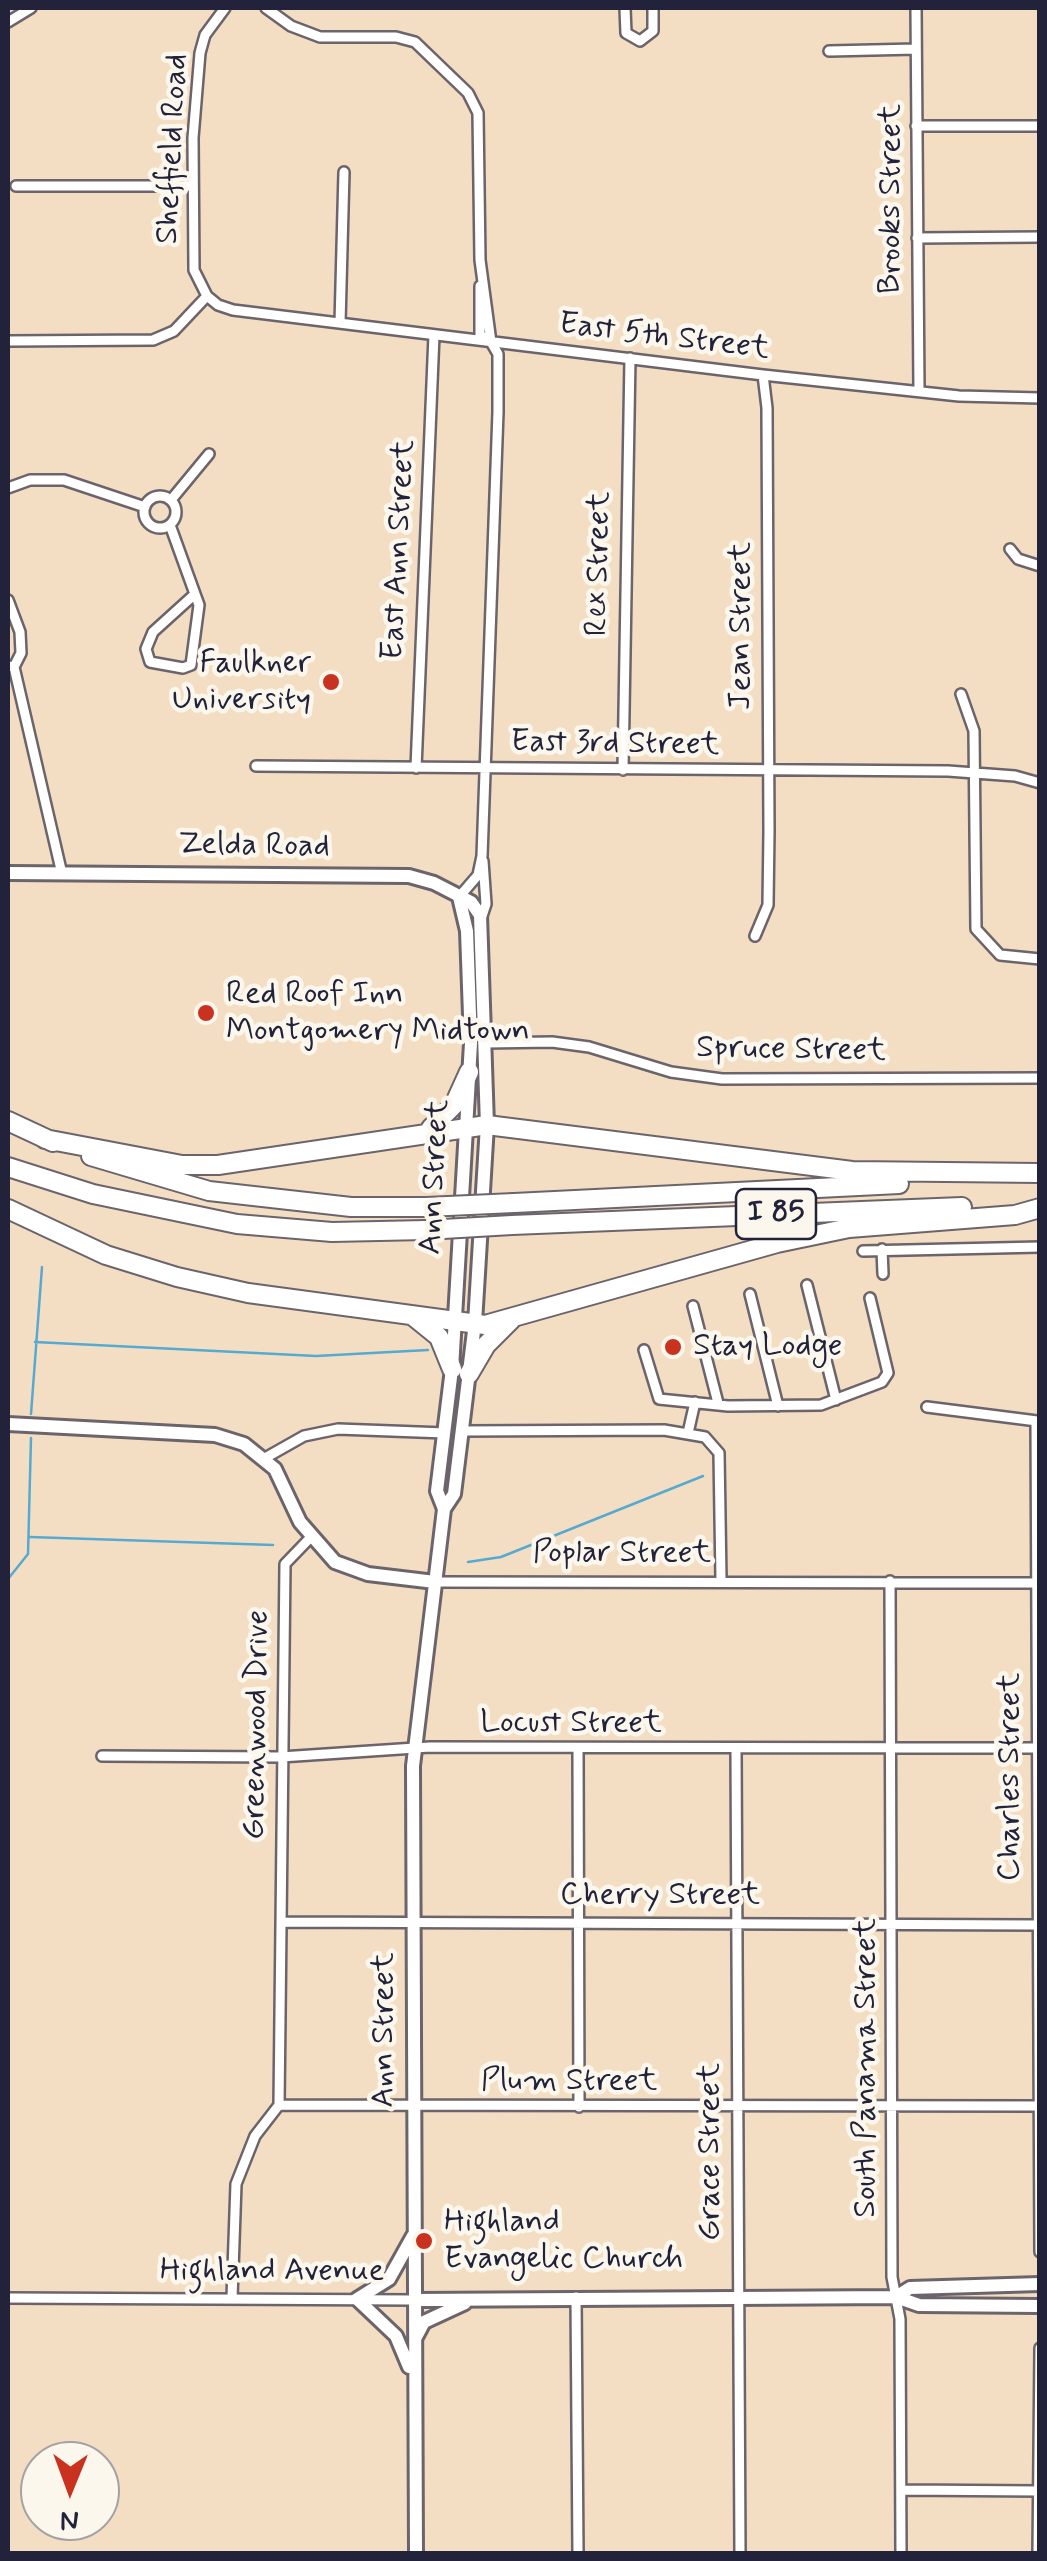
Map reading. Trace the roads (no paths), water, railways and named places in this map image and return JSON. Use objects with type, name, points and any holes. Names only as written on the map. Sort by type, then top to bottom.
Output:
[{"type":"highway","points":[[422,1132],[445,1118],[469,1072]]},
{"type":"highway","name":"I 85","points":[[8,1121],[150,1177],[208,1191],[351,1207],[426,1208],[1040,1174]]},
{"type":"highway","points":[[46,1139],[182,1165],[218,1164],[487,1125],[852,1172],[1040,1174]]},
{"type":"highway","name":"I 85","points":[[8,1167],[92,1194],[236,1224],[332,1232],[1040,1206]]},
{"type":"highway","points":[[8,1209],[106,1255],[177,1276],[248,1293],[475,1323],[518,1316],[777,1242],[848,1228],[1015,1215],[1040,1206]]},
{"type":"highway","points":[[408,1314],[440,1336],[460,1371],[500,1327],[518,1316]]},
{"type":"main road","name":"Zelda Road","points":[[8,874],[409,876],[434,882],[471,902],[480,922]]},
{"type":"main road","name":"Ann Street","points":[[444,1509],[454,1494],[462,1431],[455,1320],[467,1126],[469,963],[459,897]]},
{"type":"main road","name":"Ann Street","points":[[416,2554],[411,2107],[414,1748],[444,1509],[438,1491],[444,1433],[475,1323],[487,1125],[480,922]]},
{"type":"main road","points":[[8,1424],[215,1435],[265,1458]]},
{"type":"main road","name":"Poplar Street","points":[[265,1458],[276,1468],[310,1538],[335,1562],[366,1574],[435,1582]]},
{"type":"main road","points":[[414,2234],[388,2281],[358,2299],[396,2336],[414,2378]]},
{"type":"main road","name":"Highland Avenue","points":[[896,2297],[910,2288],[1040,2284]]},
{"type":"main road","name":"Highland Avenue","points":[[414,2300],[896,2297],[918,2305],[1040,2306]]},
{"type":"main road","points":[[414,2342],[424,2322],[474,2299]]},
{"type":"street","points":[[8,22],[31,8]]},
{"type":"street","name":"Sheffield Road","points":[[206,296],[194,270],[192,186],[198,62],[206,35],[225,8]]},
{"type":"street","name":"Ann Street","points":[[266,8],[292,26],[320,37],[415,42],[468,93],[479,118],[482,274],[491,342],[498,354],[482,768],[486,904],[480,922]]},
{"type":"street","points":[[625,8],[626,34],[640,41],[652,31],[653,8]]},
{"type":"street","name":"Brooks Street","points":[[916,8],[919,391]]},
{"type":"street","points":[[829,52],[916,49]]},
{"type":"street","points":[[916,126],[1040,126]]},
{"type":"street","points":[[340,324],[344,172]]},
{"type":"street","points":[[16,186],[192,186]]},
{"type":"street","points":[[917,238],[1040,237]]},
{"type":"street","points":[[8,341],[153,340],[174,330],[206,296]]},
{"type":"street","name":"East 5th Street","points":[[206,296],[233,310],[340,324],[763,375],[919,391],[1040,398]]},
{"type":"street","name":"East Ann Street","points":[[416,768],[434,334]]},
{"type":"street","name":"Rex Street","points":[[622,770],[630,358]]},
{"type":"street","name":"Jean Street","points":[[755,936],[768,905],[767,408],[763,375]]},
{"type":"street","points":[[172,500],[209,454]]},
{"type":"street","points":[[8,488],[38,478],[64,480],[145,507]]},
{"type":"street","points":[[145,507],[154,497],[172,500]]},
{"type":"street","points":[[172,500],[176,511],[170,524],[199,605],[191,665],[183,668],[150,662],[146,650],[153,632],[195,594]]},
{"type":"street","points":[[145,507],[150,524],[170,524]]},
{"type":"street","points":[[1010,549],[1018,559],[1040,566]]},
{"type":"street","points":[[8,600],[20,632],[22,654],[11,667],[62,874]]},
{"type":"street","points":[[961,694],[973,722],[976,928],[1000,955],[1040,960]]},
{"type":"street","name":"East 3rd Street","points":[[256,766],[973,773],[1040,783]]},
{"type":"street","name":"Ann Street","points":[[459,897],[478,875],[482,854]]},
{"type":"street","name":"Spruce Street","points":[[486,1043],[576,1045],[671,1072],[722,1079],[1040,1078]]},
{"type":"street","points":[[863,1251],[1040,1247]]},
{"type":"street","points":[[882,1249],[883,1274]]},
{"type":"street","points":[[808,1284],[836,1400]]},
{"type":"street","points":[[750,1294],[778,1406]]},
{"type":"street","points":[[644,1350],[656,1396],[778,1406],[836,1400],[882,1382],[888,1373],[870,1298]]},
{"type":"street","points":[[693,1306],[718,1404]]},
{"type":"street","points":[[688,1433],[695,1402]]},
{"type":"street","points":[[927,1407],[1038,1421]]},
{"type":"street","name":"Charles Street","points":[[1038,1421],[1040,2252]]},
{"type":"street","points":[[265,1458],[304,1436],[338,1429],[444,1433]]},
{"type":"street","points":[[462,1431],[674,1431],[705,1437],[719,1453],[721,1580]]},
{"type":"street","name":"Greenwood Drive","points":[[279,2105],[286,1564],[310,1538]]},
{"type":"street","name":"Poplar Street","points":[[435,1582],[1038,1582]]},
{"type":"street","name":"South Panama Street","points":[[890,1582],[891,2107],[896,2297],[900,2319],[901,2554]]},
{"type":"street","name":"Locust Street","points":[[102,1756],[282,1757],[414,1748],[1038,1748]]},
{"type":"street","points":[[578,1749],[579,2107]]},
{"type":"street","name":"Grace Street","points":[[736,1749],[740,2554]]},
{"type":"street","name":"Cherry Street","points":[[281,1922],[1038,1924]]},
{"type":"street","points":[[232,2298],[236,2184],[256,2136],[279,2105]]},
{"type":"street","name":"Plum Street","points":[[279,2105],[1038,2106]]},
{"type":"street","points":[[576,2297],[578,2554]]},
{"type":"street","name":"Highland Avenue","points":[[8,2298],[414,2300]]},
{"type":"street","points":[[1038,2554],[1040,2348]]},
{"type":"street","points":[[901,2490],[1039,2490]]},
{"type":"waterway","points":[[31,1414],[42,1267]]},
{"type":"waterway","points":[[35,1342],[316,1356],[428,1350]]},
{"type":"waterway","points":[[8,1579],[28,1554],[31,1438]]},
{"type":"waterway","points":[[468,1562],[501,1557],[703,1476]]},
{"type":"waterway","points":[[30,1537],[273,1545]]},
{"type":"place","name":"Faulkner University","points":[[331,682]]},
{"type":"place","name":"Red Roof Inn Montgomery Midtown","points":[[206,1013]]},
{"type":"place","name":"Stay Lodge","points":[[673,1347]]},
{"type":"place","name":"Highland Evangelic Church","points":[[424,2241]]}]
